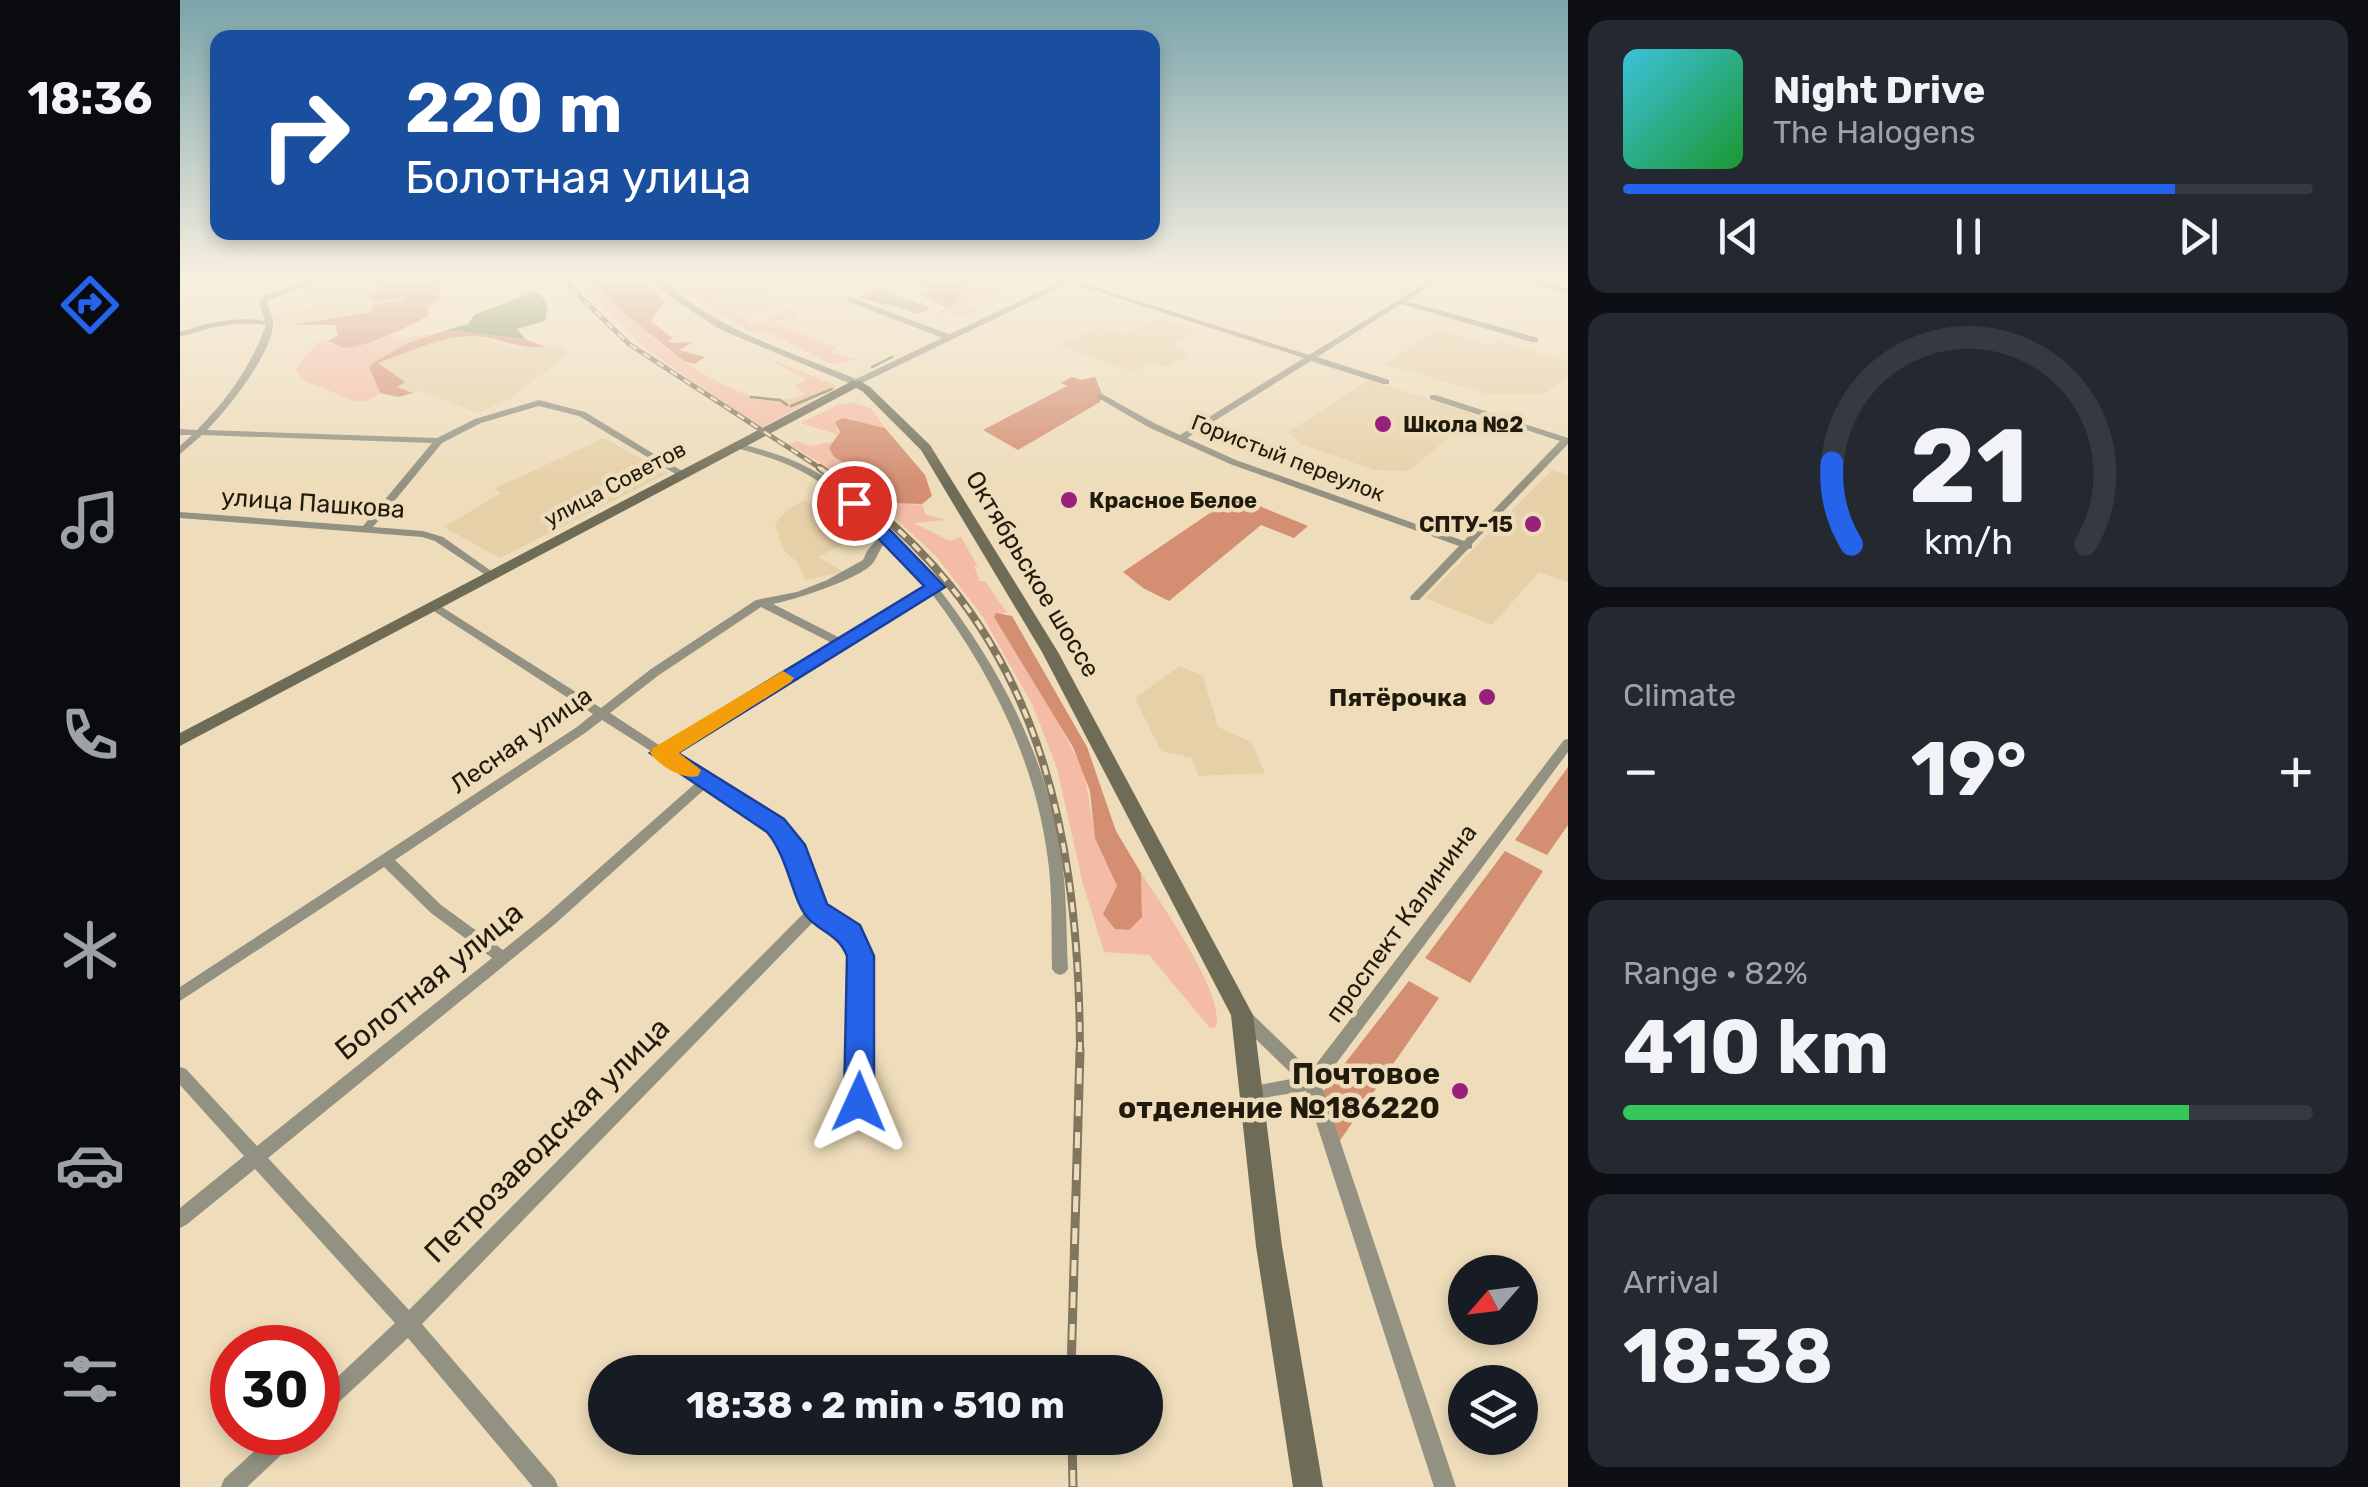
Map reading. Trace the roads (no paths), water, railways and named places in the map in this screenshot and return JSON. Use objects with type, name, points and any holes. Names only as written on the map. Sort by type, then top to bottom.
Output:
[{"type":"main road","name":"улица Советов","points":[[180,740],[856,384]]},
{"type":"main road","name":"Октябрьское шоссе","points":[[856,384],[893,412],[926,448],[1050,652],[1242,1015],[1269,1246],[1308,1487]]},
{"type":"street","points":[[180,451],[202,432],[248,376],[260,347]]},
{"type":"street","name":"Октябрьское шоссе","points":[[772,347],[856,384]]},
{"type":"street","name":"улица Советов","points":[[856,384],[928,347]]},
{"type":"street","points":[[1278,347],[1386,382]]},
{"type":"street","points":[[1181,438],[1328,347]]},
{"type":"street","name":"Гористый переулок","points":[[1099,396],[1234,463],[1468,546]]},
{"type":"street","points":[[1414,598],[1567,440],[1433,397]]},
{"type":"street","points":[[366,529],[438,441],[505,410],[540,404],[582,414],[682,474]]},
{"type":"street","points":[[180,432],[438,441]]},
{"type":"street","points":[[736,445],[820,478],[854,503],[936,587],[987,664],[1022,739],[1052,844],[1060,969]]},
{"type":"street","name":"улица Пашкова","points":[[180,515],[366,529],[439,539],[490,575]]},
{"type":"street","name":"Лесная улица","points":[[180,995],[581,730],[760,602],[780,602],[845,576],[868,562],[886,535]]},
{"type":"street","points":[[662,753],[936,587]]},
{"type":"street","points":[[760,602],[840,642]]},
{"type":"street","points":[[433,606],[776,826],[792,845],[816,910],[850,933],[860,956],[859,1102]]},
{"type":"street","name":"проспект Калинина","points":[[1312,1083],[1568,742]]},
{"type":"street","name":"Болотная улица","points":[[180,1220],[550,920],[707,780]]},
{"type":"street","points":[[385,860],[436,909],[502,956]]},
{"type":"street","name":"Петрозаводская улица","points":[[340,1388],[409,1324],[816,910]]},
{"type":"street","name":"Октябрьское шоссе","points":[[1242,1015],[1312,1083],[1445,1487]]},
{"type":"street","points":[[180,1074],[409,1324],[547,1487]]},
{"type":"street","points":[[1250,1093],[1312,1083]]},
{"type":"street","points":[[232,1487],[266,1455]]},
{"type":"waterway","points":[[872,367],[892,357]]},
{"type":"waterway","points":[[791,406],[832,389]]},
{"type":"waterway","points":[[751,397],[780,400],[787,405]]},
{"type":"railway","points":[[634,347],[820,468]]},
{"type":"railway","points":[[820,468],[892,524],[950,585],[995,652],[1029,723],[1053,799],[1069,879],[1080,1051]]},
{"type":"railway","points":[[1071,1355],[1080,1051]]},
{"type":"railway","points":[[1072,1455],[1073,1487]]},
{"type":"place","name":"Школа №2","points":[[1383,424]]},
{"type":"place","name":"Красное Белое","points":[[1069,500]]},
{"type":"place","name":"СПТУ-15","points":[[1533,524]]},
{"type":"place","name":"Пятёрочка","points":[[1487,697]]},
{"type":"place","name":"Почтовое отделение №186220","points":[[1460,1091]]}]
